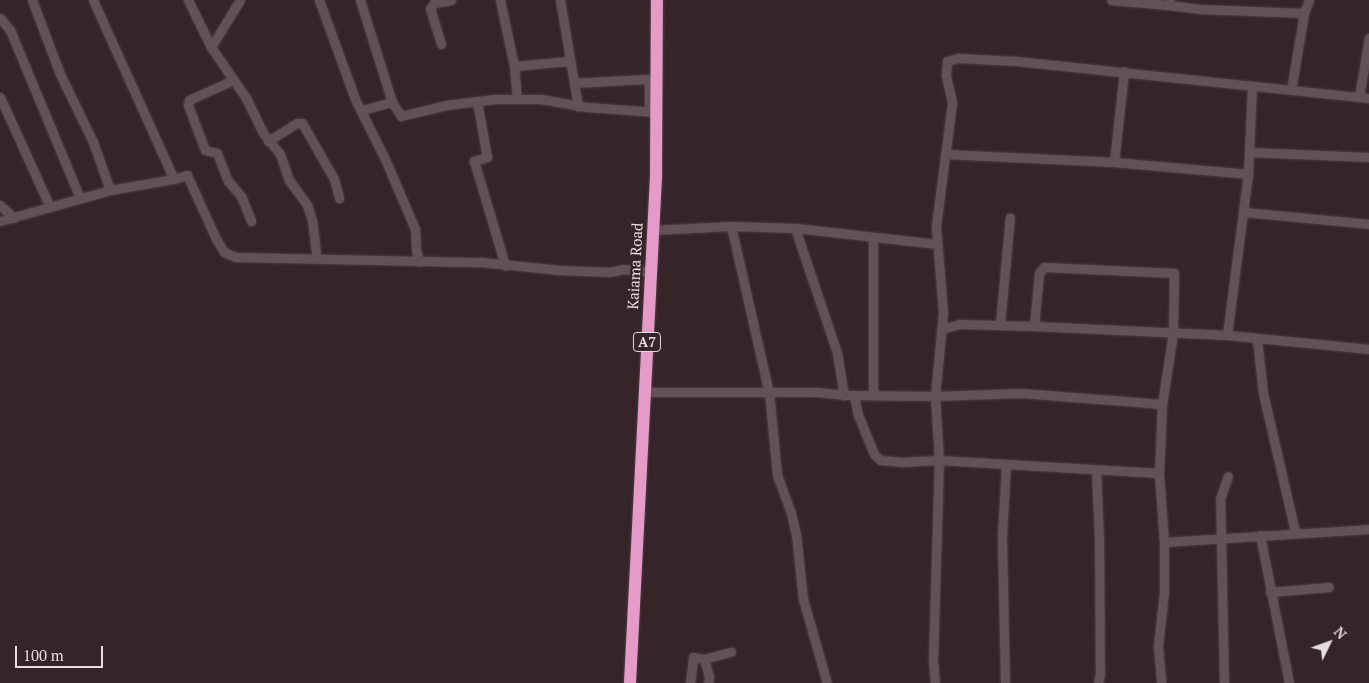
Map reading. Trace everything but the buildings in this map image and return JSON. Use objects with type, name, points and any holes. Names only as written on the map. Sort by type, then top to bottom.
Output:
[{"type":"highway","name":"Kaiama Road","points":[[630,683],[653,230],[653,112],[657,0]]},
{"type":"street","points":[[32,0],[60,74],[93,142],[110,190]]},
{"type":"street","points":[[93,0],[174,179]]},
{"type":"street","points":[[188,0],[211,47],[246,98],[268,141],[280,154],[287,176],[310,212],[317,260]]},
{"type":"street","points":[[211,47],[240,0]]},
{"type":"street","points":[[319,0],[355,99],[362,110],[415,229],[419,262]]},
{"type":"street","points":[[360,0],[392,102],[401,116],[477,100],[517,99],[541,99],[578,106],[653,112],[649,84],[646,79],[574,83]]},
{"type":"street","points":[[441,44],[430,9],[434,4],[452,0]]},
{"type":"street","points":[[500,0],[514,66],[517,99]]},
{"type":"street","points":[[560,0],[578,106]]},
{"type":"street","points":[[1111,0],[1169,3],[1248,11],[1304,13]]},
{"type":"street","points":[[1248,11],[1249,0]]},
{"type":"street","points":[[1292,90],[1304,13],[1309,0]]},
{"type":"street","points":[[1291,12],[1302,27]]},
{"type":"street","points":[[0,18],[10,30],[80,198]]},
{"type":"street","points":[[1359,97],[1369,38]]},
{"type":"street","points":[[935,683],[933,661],[939,460],[935,396],[942,329],[941,274],[936,226],[952,102],[946,66],[947,61],[951,58],[1016,61],[1369,98]]},
{"type":"street","points":[[514,66],[570,61]]},
{"type":"street","points":[[1114,162],[1124,72]]},
{"type":"street","points":[[233,80],[189,100],[188,105],[206,150],[217,153],[228,181],[240,196],[251,221]]},
{"type":"street","points":[[1228,335],[1248,174],[1252,86]]},
{"type":"street","points":[[0,97],[50,207]]},
{"type":"street","points":[[477,100],[487,157],[474,160],[504,265]]},
{"type":"street","points":[[362,110],[392,102]]},
{"type":"street","points":[[268,141],[297,123],[302,123],[334,179],[339,198]]},
{"type":"street","points":[[1249,152],[1369,157]]},
{"type":"street","points":[[945,154],[1114,162],[1248,174]]},
{"type":"street","points":[[0,221],[110,190],[187,175],[216,239],[224,252],[236,257],[481,262],[560,270],[610,272],[622,269],[650,272]]},
{"type":"street","points":[[0,205],[14,218]]},
{"type":"street","points":[[1243,212],[1369,224]]},
{"type":"street","points":[[1000,324],[1010,217]]},
{"type":"street","points":[[653,230],[731,226],[794,228],[937,244]]},
{"type":"street","points":[[731,226],[769,393],[777,475],[792,513],[803,599],[827,683]]},
{"type":"street","points":[[794,228],[837,353],[844,395]]},
{"type":"street","points":[[873,237],[873,395]]},
{"type":"street","points":[[1034,326],[1039,273],[1044,267],[1174,274],[1173,333],[1162,404],[1159,473],[1164,542],[1164,592],[1158,646],[1161,683]]},
{"type":"street","points":[[942,329],[959,324],[1000,324],[1228,335],[1257,340],[1369,349]]},
{"type":"street","points":[[1257,340],[1263,393],[1295,532]]},
{"type":"street","points":[[645,392],[817,392],[844,395],[935,396],[1021,393],[1162,404]]},
{"type":"street","points":[[854,395],[858,415],[880,460],[901,462],[939,460],[1159,473]]},
{"type":"street","points":[[1005,683],[1002,535],[1006,465]]},
{"type":"street","points":[[1096,470],[1099,540],[1100,674],[1098,683]]},
{"type":"street","points":[[1224,683],[1220,500],[1228,476]]},
{"type":"street","points":[[1164,542],[1295,532],[1369,529]]},
{"type":"street","points":[[1260,535],[1289,683]]},
{"type":"street","points":[[1270,592],[1329,587]]},
{"type":"street","points":[[690,683],[692,660],[697,657],[704,659],[731,652]]},
{"type":"street","points":[[704,659],[709,677],[708,683]]}]
